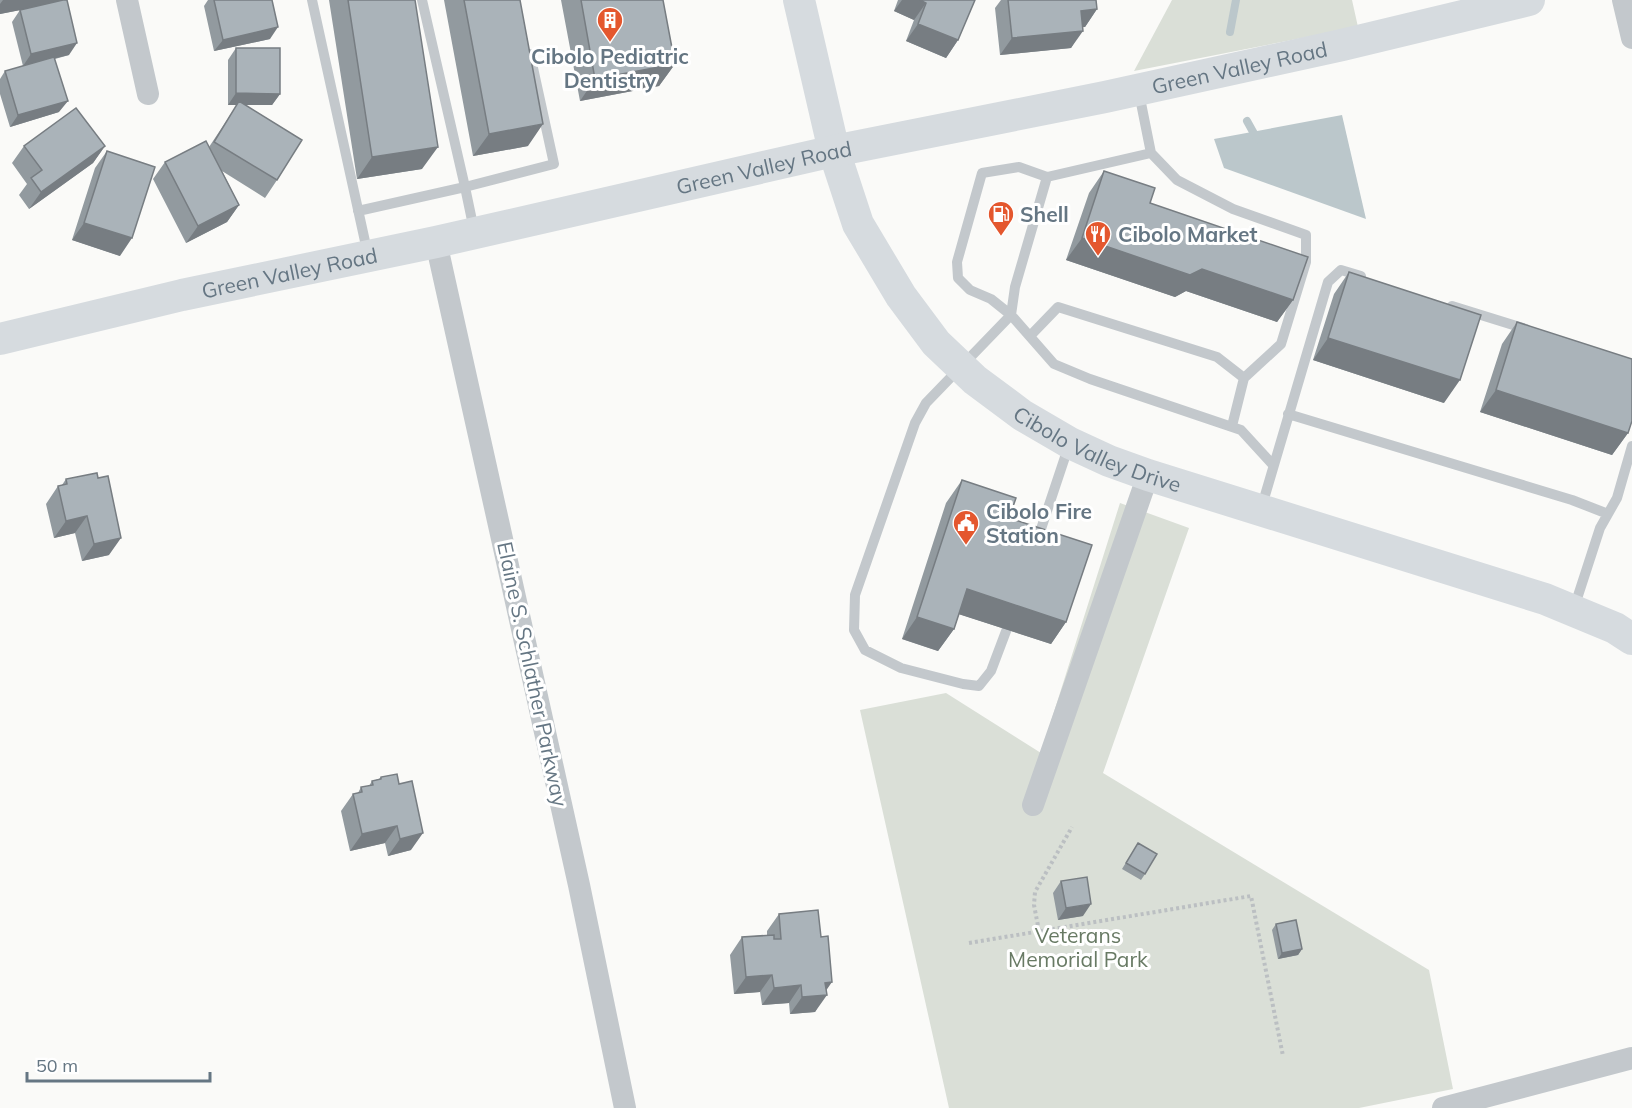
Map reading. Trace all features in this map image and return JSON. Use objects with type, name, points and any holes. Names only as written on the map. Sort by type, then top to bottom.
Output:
[{"type":"street","points":[[127,0],[148,94]]},
{"type":"street","name":"Cibolo Valley Drive","points":[[800,0],[834,151],[858,224],[894,286],[936,343],[975,380],[1022,415],[1070,443],[1109,461],[1545,599],[1615,628],[1632,639]]},
{"type":"street","name":"Green Valley Road","points":[[0,339],[182,295],[436,242],[834,151],[1138,90],[1530,0]]},
{"type":"street","points":[[1623,0],[1632,38]]},
{"type":"street","name":"Elaine S. Schlather Parkway","points":[[436,242],[579,885],[625,1108]]},
{"type":"street","points":[[1033,805],[1148,475]]},
{"type":"street","points":[[1443,1108],[1632,1058]]},
{"type":"lane","points":[[312,0],[368,256]]},
{"type":"lane","points":[[422,0],[474,233]]},
{"type":"lane","points":[[358,211],[554,164],[528,47]]},
{"type":"lane","points":[[1138,90],[1151,153],[1177,180],[1233,209],[1306,235],[1306,262],[1281,344],[1244,378],[1232,426]]},
{"type":"lane","points":[[1151,153],[1047,177],[1019,167],[982,173],[957,262],[958,278],[970,290],[991,299],[1011,315],[1054,364],[1090,379],[1241,429],[1273,465]]},
{"type":"lane","points":[[1014,608],[991,671],[979,686],[901,668],[864,650],[854,630],[855,595],[915,423],[926,403],[1011,315],[1015,287],[1047,177]]},
{"type":"lane","points":[[1261,509],[1328,282],[1341,270],[1375,281]]},
{"type":"lane","points":[[1443,303],[1533,332]]},
{"type":"lane","points":[[1030,336],[1058,308],[1217,357],[1244,378]]},
{"type":"lane","points":[[1288,414],[1572,500],[1608,514]]},
{"type":"lane","points":[[1033,553],[1070,443]]},
{"type":"lane","points":[[1573,611],[1600,528],[1617,498],[1632,446]]},
{"type":"path","points":[[1039,931],[1034,905],[1035,892],[1072,827]]},
{"type":"path","points":[[969,943],[1251,896],[1283,1056]]},
{"type":"green space","points":[[1172,0],[1352,0],[1358,27],[1134,71]]},
{"type":"green space","name":"Veterans Memorial Park","points":[[1120,503],[1189,528],[1103,773],[1429,970],[1453,1089],[1359,1108],[949,1108],[860,710],[946,693],[1041,753]]},
{"type":"shaded area","points":[[1342,115],[1366,219],[1224,168],[1214,139]]},
{"type":"building","points":[[67,0],[77,43],[31,54],[20,10]]},
{"type":"building","points":[[214,0],[272,0],[278,27],[223,40]]},
{"type":"building","points":[[348,0],[415,0],[438,147],[372,157]]},
{"type":"building","points":[[464,0],[520,0],[543,124],[489,134]]},
{"type":"building","points":[[581,0],[663,0],[675,64],[595,79]]},
{"type":"building","points":[[920,0],[975,0],[958,40],[918,24],[926,3]]},
{"type":"building","points":[[1008,0],[1096,0],[1097,9],[1081,11],[1083,31],[1012,38]]},
{"type":"building","points":[[236,48],[280,48],[280,94],[236,93]]},
{"type":"building","points":[[54,57],[68,101],[18,115],[5,71]]},
{"type":"building","points":[[239,101],[302,140],[277,180],[214,142]]},
{"type":"building","points":[[76,108],[105,146],[41,192],[31,178],[42,170],[24,146]]},
{"type":"building","points":[[206,141],[239,205],[198,226],[165,162]]},
{"type":"building","points":[[107,151],[155,167],[132,238],[84,223]]},
{"type":"building","points":[[1104,171],[1155,188],[1150,203],[1308,257],[1293,300],[1202,269],[1190,275],[1082,238]]},
{"type":"building","points":[[1349,272],[1481,315],[1460,380],[1328,338]]},
{"type":"building","points":[[1517,322],[1632,359],[1632,421],[1628,433],[1496,390]]},
{"type":"building","points":[[97,473],[98,478],[108,476],[121,538],[94,544],[87,516],[66,521],[58,486],[67,484],[66,479]]},
{"type":"building","points":[[962,480],[1016,498],[1009,518],[1092,545],[1066,622],[967,589],[954,629],[917,617]]},
{"type":"building","points":[[397,774],[399,784],[412,781],[423,833],[400,839],[397,826],[362,834],[353,794],[362,792],[361,787],[373,785],[372,781]]},
{"type":"building","points":[[1138,843],[1157,854],[1145,874],[1126,863]]},
{"type":"building","points":[[1087,877],[1091,904],[1066,908],[1061,881]]},
{"type":"building","points":[[818,910],[821,937],[828,936],[832,982],[825,983],[827,995],[802,997],[801,985],[774,988],[772,975],[746,977],[742,937],[774,935],[774,939],[781,939],[779,914]]},
{"type":"building","points":[[1296,920],[1302,949],[1282,953],[1276,924]]},
{"type":"waterway","points":[[1230,32],[1236,0]]},
{"type":"waterway","points":[[1247,121],[1257,139]]},
{"type":"place","name":"Cibolo Pediatric Dentistry","points":[[610,43]]},
{"type":"place","name":"Shell","points":[[1001,237]]},
{"type":"place","name":"Cibolo Market","points":[[1098,257]]},
{"type":"place","name":"Cibolo Fire Station","points":[[966,546]]}]
